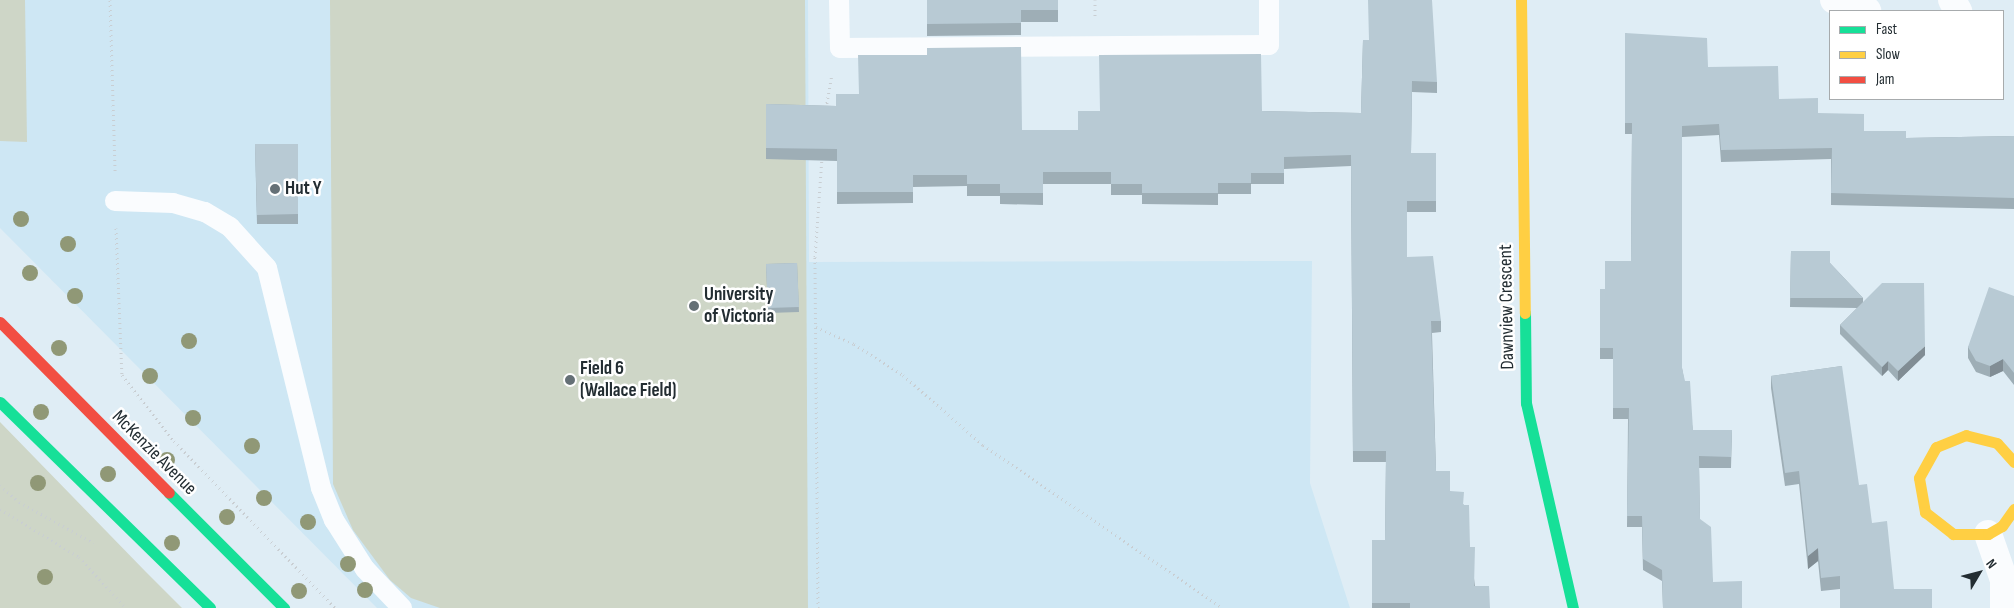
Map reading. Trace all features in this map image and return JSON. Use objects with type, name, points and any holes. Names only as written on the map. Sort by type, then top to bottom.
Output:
[{"type":"street","name":"Dawnview Crescent","points":[[1521,0],[1526,403],[1573,608]]},
{"type":"street","points":[[1834,0],[1864,10]]},
{"type":"street","name":"McKenzie Avenue","points":[[0,322],[284,608]]},
{"type":"street","points":[[0,402],[210,608]]},
{"type":"street","points":[[2014,462],[1997,443],[1966,435],[1936,447],[1925,461],[1919,495],[1937,526],[1970,537],[1988,534],[2014,509]]},
{"type":"street","points":[[1988,534],[2004,580],[2004,608]]},
{"type":"lane","points":[[839,0],[840,48],[1269,45],[1269,0]]},
{"type":"lane","points":[[115,201],[173,203],[204,212],[230,227],[267,268],[330,512],[365,569],[402,608]]},
{"type":"path","points":[[825,112],[840,48]]},
{"type":"path","points":[[818,608],[816,327],[822,152]]},
{"type":"path","points":[[816,327],[854,344],[903,375],[983,444],[1223,608]]},
{"type":"path","points":[[122,374],[180,448],[334,608]]},
{"type":"path","points":[[0,485],[19,502],[102,548]]},
{"type":"path","points":[[0,509],[79,557],[126,608]]},
{"type":"shaded area","name":"University of Victoria","points":[[0,0],[808,0],[809,262],[1312,261],[1310,483],[1350,608],[377,608],[0,228]]},
{"type":"green space","points":[[0,0],[25,0],[27,142],[0,141]]},
{"type":"green space","name":"Field 6 (Wallace Field)","points":[[330,0],[805,0],[808,608],[440,608],[411,598],[390,580],[353,530],[333,484]]},
{"type":"green space","points":[[0,422],[145,571],[182,608],[0,608]]},
{"type":"building","points":[[927,0],[1058,0],[1058,10],[1021,10],[1021,23],[927,24]]},
{"type":"building","points":[[1368,0],[1432,0],[1437,82],[1412,81],[1411,153],[1436,153],[1436,201],[1407,201],[1407,257],[1433,256],[1441,321],[1431,321],[1436,471],[1450,471],[1450,491],[1464,492],[1463,505],[1469,505],[1470,547],[1475,547],[1474,586],[1489,586],[1490,608],[1410,608],[1410,603],[1372,603],[1372,540],[1385,540],[1386,451],[1353,451],[1351,155],[1284,157],[1284,173],[1251,173],[1251,183],[1218,183],[1218,193],[1142,193],[1142,184],[1111,184],[1111,172],[1043,172],[1043,193],[1000,193],[1000,184],[967,184],[967,175],[913,175],[913,192],[837,192],[837,149],[766,148],[766,104],[836,106],[836,94],[859,94],[858,55],[927,55],[927,48],[1021,47],[1022,130],[1078,130],[1078,111],[1100,111],[1099,55],[1261,54],[1262,111],[1361,113],[1363,40],[1369,40]]},
{"type":"building","points":[[1625,33],[1707,38],[1708,67],[1778,66],[1779,99],[1818,98],[1818,113],[1864,114],[1864,131],[1906,131],[1906,138],[2014,136],[2014,198],[1831,193],[1832,148],[1721,150],[1719,124],[1682,126],[1682,368],[1685,381],[1690,381],[1693,430],[1732,430],[1731,457],[1699,456],[1700,519],[1711,527],[1713,582],[1742,581],[1742,608],[1663,608],[1662,570],[1643,559],[1642,516],[1627,516],[1629,408],[1613,408],[1613,348],[1600,348],[1600,289],[1605,289],[1605,261],[1631,261],[1632,123],[1625,123]]},
{"type":"building","name":"Hut Y","points":[[255,144],[298,144],[298,214],[257,215]]},
{"type":"building","points":[[1791,251],[1830,251],[1830,263],[1863,298],[1790,298]]},
{"type":"building","points":[[797,263],[799,307],[768,308],[766,264]]},
{"type":"building","points":[[1882,283],[1924,283],[1925,346],[1898,371],[1888,361],[1882,367],[1840,325]]},
{"type":"building","points":[[1989,287],[2014,296],[2014,373],[2003,359],[1990,366],[1976,361],[1968,347]]},
{"type":"building","points":[[1842,366],[1859,485],[1867,484],[1872,523],[1887,521],[1894,589],[1932,589],[1932,608],[1840,608],[1840,576],[1821,578],[1818,548],[1808,556],[1799,471],[1785,473],[1771,376]]},
{"type":"traffic: fast","points":[[1525,313],[1526,403],[1573,608]]},
{"type":"traffic: fast","points":[[0,402],[210,608]]},
{"type":"traffic: fast","points":[[169,493],[284,608]]},
{"type":"traffic: slow","points":[[1521,0],[1525,313]]},
{"type":"traffic: slow","points":[[2014,462],[1997,443],[1966,435],[1936,447],[1919,478],[1925,512],[1953,534],[1988,534],[2002,526],[2014,509]]},
{"type":"traffic: jam","points":[[0,322],[169,493]]},
{"type":"place","name":"Hut Y","points":[[275,189]]},
{"type":"place","name":"University of Victoria","points":[[694,306]]},
{"type":"place","name":"Field 6 (Wallace Field)","points":[[570,380]]}]
